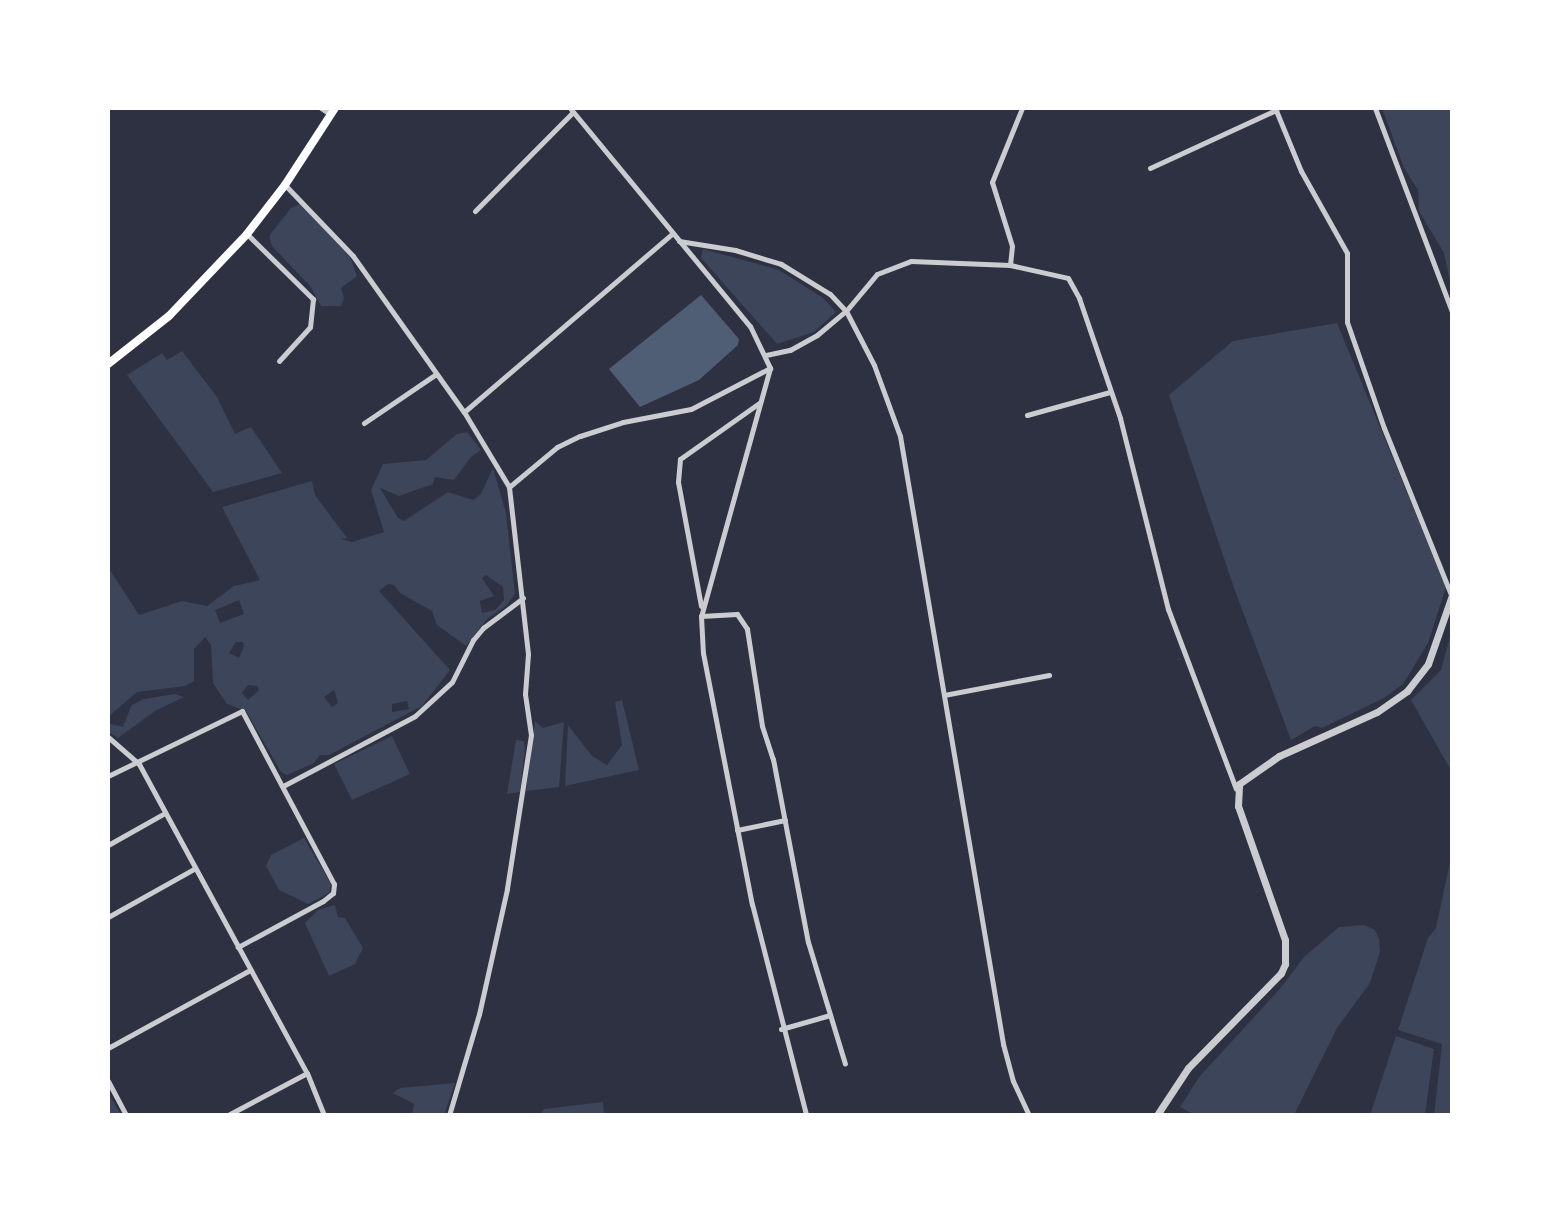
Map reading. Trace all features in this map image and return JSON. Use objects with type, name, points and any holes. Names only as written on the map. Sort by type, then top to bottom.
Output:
[{"type":"main road","points":[[108,364],[169,316],[247,234],[285,185],[333,111]]},
{"type":"street","points":[[321,108],[333,111]]},
{"type":"street","points":[[1010,265],[1012,246],[992,182],[1022,108]]},
{"type":"street","points":[[1375,108],[1452,312]]},
{"type":"street","points":[[1150,168],[1275,109],[1301,171],[1347,253],[1347,321],[1384,428],[1452,596],[1428,664],[1407,691],[1377,712],[1279,756],[1244,778],[1236,789]]},
{"type":"street","points":[[475,211],[572,110],[750,326],[771,368],[701,608]]},
{"type":"street","points":[[285,185],[353,256],[464,412],[509,487],[528,654],[525,694],[531,735],[507,889],[479,1014],[449,1115]]},
{"type":"street","points":[[464,412],[673,233]]},
{"type":"street","points":[[247,234],[313,299],[310,327],[279,361]]},
{"type":"street","points":[[679,241],[735,250],[781,264],[830,294],[846,311],[874,364],[900,436],[1003,1044],[1013,1081],[1029,1115]]},
{"type":"street","points":[[766,355],[790,350],[818,335],[846,311],[877,274],[911,261],[1010,265],[1068,278],[1079,298],[1110,392],[1168,609],[1236,789],[1243,825],[1285,940],[1285,964],[1281,973],[1188,1068],[1157,1115]]},
{"type":"street","points":[[509,487],[558,447],[580,436],[645,417],[691,409],[771,368]]},
{"type":"street","points":[[364,423],[436,374]]},
{"type":"street","points":[[1027,415],[1110,392]]},
{"type":"street","points":[[759,403],[680,459],[678,482],[701,608],[703,653],[737,830],[781,1029],[806,1115]]},
{"type":"street","points":[[283,786],[415,716],[452,682],[473,640],[483,628],[523,598]]},
{"type":"street","points":[[701,616],[737,614],[747,629],[762,726],[773,759],[808,942],[845,1064]]},
{"type":"street","points":[[944,695],[1048,675]]},
{"type":"street","points":[[108,776],[139,764],[242,711],[334,884],[333,893],[238,947]]},
{"type":"street","points":[[108,736],[139,764],[163,814],[307,1073],[324,1115]]},
{"type":"street","points":[[108,845],[163,814]]},
{"type":"street","points":[[737,830],[785,820]]},
{"type":"street","points":[[108,917],[194,869]]},
{"type":"street","points":[[108,1048],[250,970]]},
{"type":"street","points":[[781,1029],[830,1015]]},
{"type":"street","points":[[228,1115],[307,1073]]},
{"type":"street","points":[[108,1081],[126,1115]]},
{"type":"shaded area","points":[[1382,108],[1452,108],[1452,291],[1444,253],[1419,211],[1418,190],[1404,168]]},
{"type":"shaded area","points":[[300,204],[350,257],[357,276],[341,288],[344,298],[341,306],[321,306],[310,286],[272,246],[269,236],[291,208]]},
{"type":"shaded area","points":[[703,249],[779,270],[823,298],[836,312],[814,332],[777,344],[701,258]]},
{"type":"shaded area","points":[[701,295],[739,339],[738,345],[699,380],[640,407],[609,369]]},
{"type":"shaded area","points":[[1337,323],[1446,587],[1428,643],[1403,684],[1384,698],[1322,728],[1315,726],[1291,740],[1234,588],[1169,395],[1233,341]]},
{"type":"shaded area","points":[[182,351],[217,397],[235,434],[251,427],[282,473],[213,492],[127,375],[162,353],[167,360]]},
{"type":"shaded area","points":[[467,432],[481,450],[471,457],[454,480],[435,477],[433,484],[399,496],[380,488],[398,518],[404,521],[448,492],[473,500],[481,494],[493,468],[506,513],[515,594],[506,606],[487,619],[466,646],[437,625],[432,611],[400,593],[394,585],[388,584],[379,591],[450,670],[422,706],[329,755],[320,755],[314,763],[287,775],[281,772],[246,711],[227,704],[213,683],[211,645],[205,637],[194,649],[194,681],[185,686],[137,692],[108,717],[108,567],[139,615],[182,601],[207,606],[234,586],[260,580],[222,507],[312,481],[315,495],[347,538],[341,539],[352,542],[384,532],[371,490],[383,464],[426,460],[457,434]],"holes":[[[486,575],[503,587],[504,600],[495,610],[482,613],[480,601],[494,596],[482,578]],[[239,600],[244,614],[220,623],[215,610]],[[236,642],[243,642],[244,646],[239,658],[229,653]],[[248,685],[257,686],[259,690],[248,700],[242,693]],[[334,690],[338,703],[332,707],[324,697]],[[407,701],[409,709],[392,712],[392,704]]]},
{"type":"shaded area","points":[[1452,629],[1452,772],[1411,700],[1441,670]]},
{"type":"shaded area","points":[[175,694],[184,697],[155,711],[118,738],[108,732],[108,723],[123,727],[131,706],[143,699]]},
{"type":"shaded area","points":[[622,700],[639,770],[565,786],[568,725],[592,756],[607,765],[622,745],[615,702]]},
{"type":"shaded area","points":[[535,721],[543,728],[564,722],[559,787],[526,791]]},
{"type":"shaded area","points":[[392,736],[410,774],[352,800],[334,764]]},
{"type":"shaded area","points":[[516,740],[524,741],[525,748],[520,792],[507,794]]},
{"type":"shaded area","points":[[304,838],[331,884],[329,893],[308,904],[279,890],[266,866],[271,855]]},
{"type":"shaded area","points":[[1452,852],[1452,1115],[1434,1115],[1442,1044],[1398,1030],[1428,938],[1436,928]]},
{"type":"shaded area","points":[[335,905],[338,917],[345,918],[363,948],[355,964],[329,976],[305,923],[318,910]]},
{"type":"shaded area","points":[[1364,925],[1375,930],[1379,939],[1380,952],[1370,983],[1337,1028],[1294,1115],[1195,1115],[1180,1107],[1200,1076],[1279,990],[1304,957],[1339,927]]},
{"type":"shaded area","points":[[1396,1036],[1434,1049],[1425,1115],[1370,1115]]},
{"type":"shaded area","points":[[455,1083],[444,1115],[412,1115],[414,1104],[393,1093],[400,1088]]},
{"type":"shaded area","points":[[108,1093],[121,1115],[108,1115]]},
{"type":"shaded area","points":[[603,1102],[604,1115],[540,1115],[544,1109]]}]
